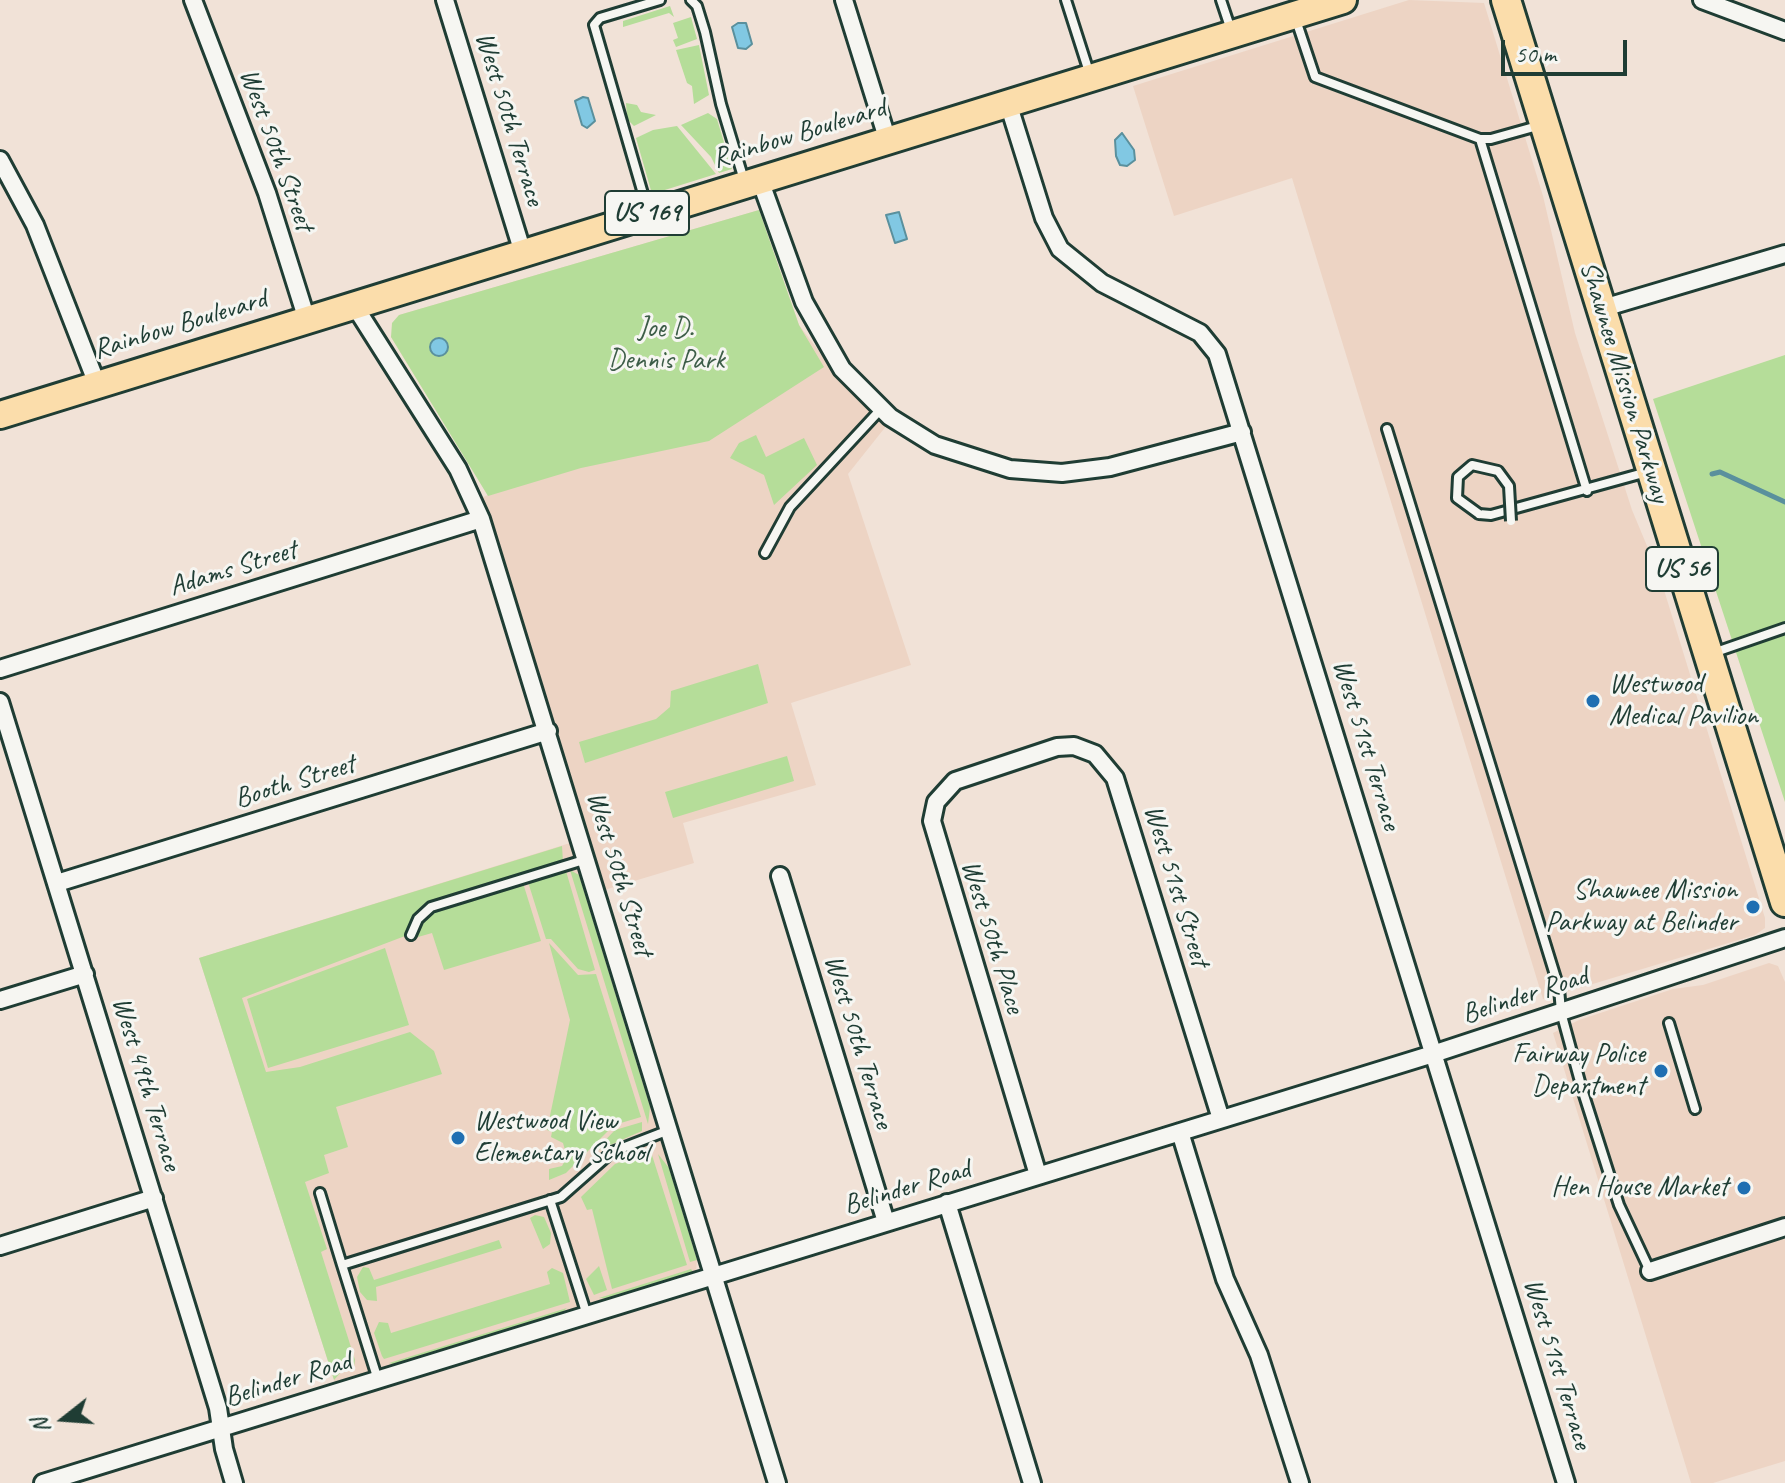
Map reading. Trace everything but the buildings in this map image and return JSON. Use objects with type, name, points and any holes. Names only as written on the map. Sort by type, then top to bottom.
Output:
[{"type":"highway","name":"Shawnee Mission Parkway","points":[[1506,0],[1785,902]]},
{"type":"main road","name":"Rainbow Boulevard","points":[[0,415],[648,212],[1343,0]]},
{"type":"street","name":"West 50th Street","points":[[193,0],[267,193],[307,320]]},
{"type":"street","name":"West 50th Terrace","points":[[445,0],[523,253]]},
{"type":"street","points":[[844,0],[888,141]]},
{"type":"street","points":[[1702,0],[1785,31]]},
{"type":"street","name":"West 51st Terrace","points":[[1008,103],[1044,218],[1060,249],[1102,283],[1200,333],[1217,354],[1566,1483]]},
{"type":"street","points":[[0,160],[41,239],[97,384]]},
{"type":"street","points":[[753,182],[818,332],[842,369],[881,409],[912,432],[959,455],[1036,472],[1110,467],[1242,432]]},
{"type":"street","points":[[1600,309],[1785,254]]},
{"type":"street","name":"West 50th Street","points":[[354,305],[458,469],[481,519],[777,1483]]},
{"type":"street","name":"Adams Street","points":[[0,669],[481,519]]},
{"type":"street","name":"West 49th Terrace","points":[[0,702],[218,1408],[234,1483]]},
{"type":"street","name":"Booth Street","points":[[57,883],[548,731]]},
{"type":"street","name":"West 51st Street","points":[[1015,760],[1057,747],[1074,746],[1095,754],[1115,778],[1221,1119]]},
{"type":"street","name":"West 50th Place","points":[[1015,760],[955,781],[936,802],[932,821],[1038,1175]]},
{"type":"street","name":"West 50th Terrace","points":[[780,876],[886,1222]]},
{"type":"street","name":"Belinder Road","points":[[43,1483],[1433,1054],[1785,938]]},
{"type":"street","points":[[0,1000],[85,974]]},
{"type":"street","points":[[1180,1132],[1225,1279],[1259,1355],[1300,1483]]},
{"type":"street","points":[[0,1246],[154,1198]]},
{"type":"street","points":[[947,1203],[1032,1483]]},
{"type":"street","points":[[1650,1271],[1785,1227]]},
{"type":"lane","points":[[648,212],[594,25],[600,18],[660,0]]},
{"type":"lane","points":[[691,0],[705,32],[721,104],[753,182]]},
{"type":"lane","points":[[1066,0],[1091,78]]},
{"type":"lane","points":[[1221,0],[1232,34]]},
{"type":"lane","points":[[1294,15],[1315,77],[1480,139],[1544,124]]},
{"type":"lane","points":[[1480,139],[1587,491]]},
{"type":"lane","points":[[765,553],[790,507],[881,409]]},
{"type":"lane","points":[[1387,429],[1559,988],[1561,1012],[1619,1205],[1650,1271]]},
{"type":"lane","points":[[1511,521],[1509,486],[1498,471],[1481,464],[1463,470],[1455,486],[1457,498],[1479,514],[1491,515],[1549,497],[1587,491],[1651,471]]},
{"type":"lane","points":[[1709,654],[1785,628]]},
{"type":"lane","points":[[411,935],[418,919],[431,907],[587,858]]},
{"type":"lane","points":[[1669,1023],[1695,1109]]},
{"type":"lane","points":[[342,1265],[550,1200],[571,1191],[612,1152],[670,1130]]},
{"type":"lane","points":[[320,1193],[378,1380]]},
{"type":"lane","points":[[550,1200],[587,1315]]},
{"type":"shaded area","points":[[1409,0],[1484,3],[1543,196],[1575,333],[1632,510],[1660,577],[1765,918],[1765,928],[1755,935],[1543,999],[1292,178],[1174,216],[1133,86]]},
{"type":"shaded area","points":[[759,210],[799,325],[831,367],[887,425],[848,474],[911,665],[791,703],[816,785],[683,823],[694,863],[601,891],[479,499],[488,495],[391,337],[399,315]]},
{"type":"shaded area","name":"Westwood View Elementary School","points":[[570,843],[697,1260],[696,1271],[336,1386],[199,958]]},
{"type":"shaded area","points":[[1769,963],[1778,966],[1785,982],[1785,1461],[1713,1483],[1691,1483],[1553,1033],[1579,1020],[1673,989],[1703,985]]},
{"type":"green space","points":[[670,6],[674,17],[669,13],[623,27],[623,21]]},
{"type":"green space","points":[[691,17],[697,39],[676,47],[673,40],[678,38],[673,23]]},
{"type":"green space","points":[[699,45],[709,95],[694,104],[692,86],[687,83],[676,50]]},
{"type":"green space","points":[[626,103],[637,105],[641,112],[656,115],[634,126],[627,119]]},
{"type":"green space","points":[[708,113],[717,119],[732,169],[719,173],[711,157],[681,125]]},
{"type":"green space","points":[[677,126],[716,174],[652,194],[636,138],[653,130]]},
{"type":"green space","name":"Joe D. Dennis Park","points":[[759,210],[799,325],[824,367],[709,441],[581,468],[488,496],[391,337],[392,323],[399,315]]},
{"type":"green space","points":[[1785,355],[1785,802],[1653,399]]},
{"type":"green space","points":[[756,435],[766,457],[804,438],[817,465],[774,505],[764,475],[730,458],[739,443]]},
{"type":"green space","points":[[758,664],[768,703],[585,763],[579,742],[656,719],[670,707],[671,691]]},
{"type":"green space","points":[[787,756],[794,781],[673,818],[665,792]]},
{"type":"green space","points":[[562,846],[563,862],[431,902],[413,917],[405,936],[242,998],[266,1072],[300,1067],[410,1032],[434,1051],[442,1074],[336,1107],[348,1147],[324,1155],[329,1173],[305,1182],[327,1249],[321,1252],[355,1360],[354,1367],[341,1372],[334,1380],[199,958]]},
{"type":"green space","points":[[570,870],[579,875],[650,1107],[648,1124]]},
{"type":"green space","points":[[566,871],[595,970],[589,972],[578,969],[551,939],[546,939],[528,882]]},
{"type":"green space","points":[[523,883],[541,941],[444,970],[432,933],[418,937],[419,926],[431,912]]},
{"type":"green space","points":[[549,943],[578,975],[596,974],[641,1117],[614,1125],[566,1173],[549,1180],[549,1169],[562,1166],[567,1157],[563,1143],[551,1137],[552,1132],[547,1130],[570,1020]]},
{"type":"green space","points":[[385,948],[409,1025],[268,1068],[247,999]]},
{"type":"green space","points":[[642,1122],[642,1131],[594,1152],[615,1130]]},
{"type":"green space","points":[[651,1152],[687,1265],[612,1289],[592,1209],[587,1210],[581,1197],[615,1164]]},
{"type":"green space","points":[[658,1154],[669,1168],[697,1260],[690,1262]]},
{"type":"green space","points":[[535,1215],[544,1217],[551,1233],[550,1244],[543,1249],[530,1218]]},
{"type":"green space","points":[[499,1240],[502,1248],[376,1287],[377,1301],[367,1300],[360,1292],[357,1277],[363,1267],[369,1268],[374,1280]]},
{"type":"green space","points":[[599,1266],[607,1290],[594,1295],[586,1279]]},
{"type":"green space","points":[[552,1268],[563,1273],[570,1302],[384,1359],[382,1356],[374,1333],[379,1322],[388,1323],[391,1333],[550,1284],[547,1272]]},
{"type":"green space","points":[[691,1269],[694,1273],[690,1275],[615,1299],[599,1298]]},
{"type":"green space","points":[[567,1308],[557,1317],[399,1366],[389,1363]]},
{"type":"water","points":[[746,23],[752,44],[746,49],[738,48],[732,27]]},
{"type":"water","points":[[588,98],[595,121],[587,128],[582,125],[575,101]]},
{"type":"water","points":[[1122,133],[1134,150],[1135,160],[1127,166],[1120,165],[1116,156],[1115,140]]},
{"type":"water","points":[[899,212],[907,239],[895,243],[886,215]]},
{"type":"water","points":[[435,338],[443,338],[448,347],[446,354],[435,356],[430,351],[430,343]]},
{"type":"waterway","points":[[1712,474],[1720,472],[1785,502]]},
{"type":"place","name":"Westwood Medical Pavilion","points":[[1593,701]]},
{"type":"place","name":"Shawnee Mission Parkway at Belinder","points":[[1753,907]]},
{"type":"place","name":"Fairway Police Department","points":[[1661,1071]]},
{"type":"place","name":"Westwood View Elementary School","points":[[458,1138]]},
{"type":"place","name":"Hen House Market","points":[[1744,1188]]}]
